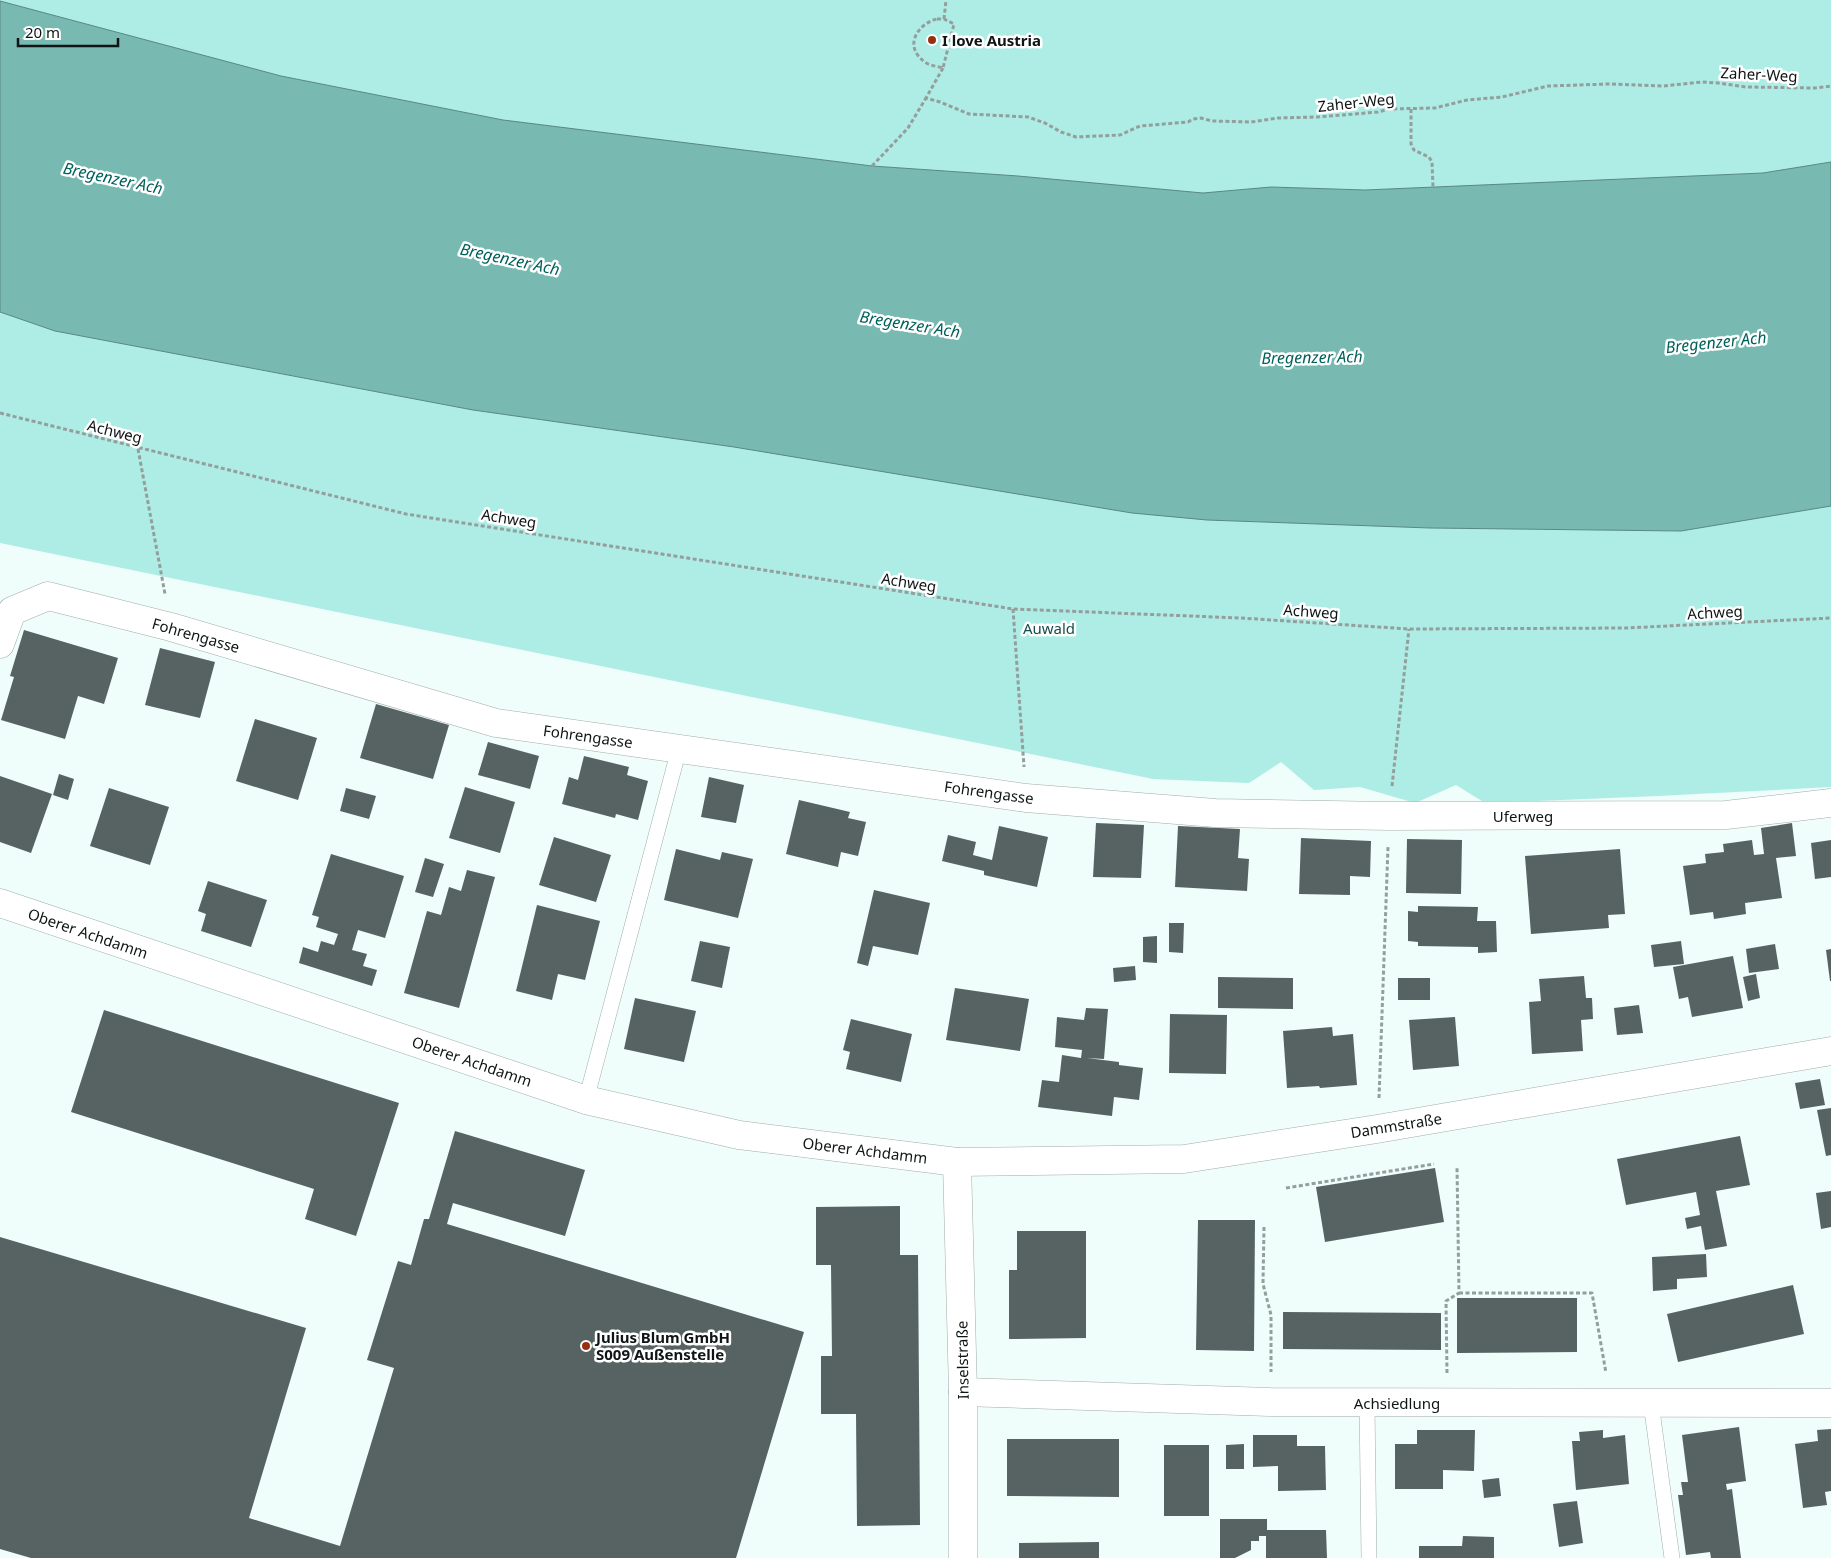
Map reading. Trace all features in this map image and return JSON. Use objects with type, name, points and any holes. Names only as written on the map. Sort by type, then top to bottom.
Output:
[{"type":"street","name":"Fohrengasse","points":[[0,644],[12,611],[48,596],[171,627],[496,723],[1026,798],[1215,813]]},
{"type":"street","name":"Uferweg","points":[[1215,813],[1389,816],[1726,815],[1831,803]]},
{"type":"street","name":"Oberer Achdamm","points":[[0,903],[586,1100],[738,1135],[957,1162]]},
{"type":"street","name":"Dammstraße","points":[[957,1162],[1184,1158],[1377,1129],[1831,1051]]},
{"type":"street","name":"Inselstraße","points":[[957,1162],[963,1392],[963,1558]]},
{"type":"street","name":"Achsiedlung","points":[[963,1392],[1270,1402],[1831,1403]]},
{"type":"lane","points":[[586,1100],[679,749]]},
{"type":"lane","points":[[1368,1403],[1369,1558]]},
{"type":"lane","points":[[1651,1403],[1672,1558]]},
{"type":"path","points":[[944,19],[946,0]]},
{"type":"path","points":[[872,166],[908,128],[943,68],[954,24],[937,18],[928,21],[921,27],[916,35],[914,45],[916,54],[926,64],[943,68]]},
{"type":"path","name":"Zaher-Weg","points":[[926,98],[968,114],[1028,117],[1076,137],[1120,135],[1140,126],[1188,122],[1201,118],[1251,122],[1278,118],[1378,112],[1388,109],[1435,108],[1467,100],[1502,98],[1548,86],[1609,84],[1663,86],[1702,82],[1718,82],[1746,87],[1815,88],[1831,86]]},
{"type":"path","points":[[1411,109],[1411,144],[1414,150],[1429,157],[1432,162],[1433,187]]},
{"type":"path","name":"Achweg","points":[[0,413],[138,449],[406,514],[1013,609],[1241,618],[1409,629],[1626,628],[1831,618]]},
{"type":"path","points":[[138,449],[171,627]]},
{"type":"path","points":[[1013,609],[1026,798]]},
{"type":"path","points":[[1377,1129],[1389,816],[1409,629]]},
{"type":"path","points":[[1286,1188],[1434,1164]]},
{"type":"path","points":[[1457,1167],[1459,1293]]},
{"type":"path","points":[[1264,1227],[1263,1284],[1271,1315],[1270,1402]]},
{"type":"path","points":[[1447,1403],[1446,1301],[1459,1293],[1592,1294],[1612,1403]]},
{"type":"green space","points":[[0,0],[1831,0],[1831,162],[1763,173],[1365,190],[1271,187],[1203,193],[1018,176],[872,166],[503,120],[281,76]]},
{"type":"green space","name":"Auwald","points":[[0,312],[55,331],[473,410],[734,447],[1207,520],[1430,528],[1681,531],[1831,506],[1831,787],[1485,803],[1456,785],[1415,803],[1360,787],[1314,790],[1281,762],[1249,783],[1153,779],[0,543]]},
{"type":"water","name":"Bregenzer Ach","points":[[0,1],[281,76],[503,120],[872,166],[1018,176],[1203,193],[1271,187],[1365,190],[1763,173],[1831,162],[1831,506],[1681,531],[1430,528],[1207,520],[1132,513],[734,447],[473,410],[55,331],[0,312]]},
{"type":"building","points":[[24,630],[118,658],[104,704],[78,696],[65,739],[1,720],[14,677],[10,676]]},
{"type":"building","points":[[160,648],[215,662],[200,718],[145,705]]},
{"type":"building","points":[[376,704],[449,725],[433,779],[360,758]]},
{"type":"building","points":[[255,719],[317,738],[298,800],[236,781]]},
{"type":"building","points":[[488,742],[539,756],[530,789],[478,775]]},
{"type":"building","points":[[584,756],[629,767],[627,775],[648,781],[638,820],[616,814],[615,818],[562,804],[569,777],[578,780]]},
{"type":"building","points":[[59,774],[74,779],[68,800],[53,795]]},
{"type":"building","points":[[0,776],[52,794],[31,853],[0,842]]},
{"type":"building","points":[[709,777],[744,785],[736,823],[701,817]]},
{"type":"building","points":[[465,787],[515,802],[500,853],[449,838]]},
{"type":"building","points":[[109,788],[169,807],[150,865],[90,846]]},
{"type":"building","points":[[346,788],[376,796],[369,819],[340,811]]},
{"type":"building","points":[[799,800],[850,812],[848,818],[866,822],[858,856],[841,852],[838,867],[786,854]]},
{"type":"building","points":[[1096,823],[1144,825],[1141,878],[1093,877]]},
{"type":"building","points":[[1792,823],[1796,856],[1776,858],[1782,898],[1745,903],[1746,914],[1714,919],[1713,912],[1690,915],[1683,866],[1706,863],[1705,854],[1724,852],[1723,844],[1752,840],[1754,855],[1764,854],[1761,828]]},
{"type":"building","points":[[999,826],[1048,837],[1037,887],[984,875],[984,871],[942,861],[948,835],[976,842],[973,855],[992,860]]},
{"type":"building","points":[[1178,826],[1240,829],[1238,858],[1249,859],[1247,891],[1175,887]]},
{"type":"building","points":[[554,837],[611,855],[596,902],[539,885]]},
{"type":"building","points":[[1301,838],[1371,841],[1370,877],[1350,876],[1350,895],[1299,894]]},
{"type":"building","points":[[1407,839],[1462,840],[1461,894],[1406,893]]},
{"type":"building","points":[[1831,840],[1831,877],[1815,879],[1811,843]]},
{"type":"building","points":[[676,849],[720,860],[722,852],[753,859],[738,918],[664,900]]},
{"type":"building","points":[[1620,849],[1625,914],[1608,915],[1609,928],[1531,934],[1525,856]]},
{"type":"building","points":[[331,854],[404,876],[385,938],[358,930],[352,950],[367,954],[363,966],[377,970],[372,986],[299,963],[303,947],[318,952],[321,941],[334,945],[338,934],[316,927],[319,917],[312,915]]},
{"type":"building","points":[[425,858],[444,864],[433,897],[415,892]]},
{"type":"building","points":[[467,870],[495,877],[459,1008],[404,993],[427,911],[441,915],[449,887],[461,891]]},
{"type":"building","points":[[208,881],[267,900],[251,947],[201,931],[206,914],[198,911]]},
{"type":"building","points":[[874,890],[930,903],[918,955],[873,946],[868,966],[857,963]]},
{"type":"building","points":[[537,905],[600,921],[585,980],[558,974],[552,1000],[516,991]]},
{"type":"building","points":[[1418,906],[1478,907],[1477,921],[1496,921],[1497,952],[1478,953],[1478,947],[1418,946],[1418,942],[1408,941],[1408,911],[1418,912]]},
{"type":"building","points":[[1169,923],[1184,923],[1183,953],[1169,952]]},
{"type":"building","points":[[1157,936],[1157,963],[1143,962],[1143,937]]},
{"type":"building","points":[[700,941],[730,947],[722,988],[691,981]]},
{"type":"building","points":[[1681,941],[1684,964],[1654,967],[1651,945]]},
{"type":"building","points":[[1775,944],[1779,969],[1749,973],[1746,949]]},
{"type":"building","points":[[1831,949],[1831,981],[1830,981],[1826,950]]},
{"type":"building","points":[[1733,956],[1743,1008],[1692,1017],[1688,997],[1679,999],[1673,967]]},
{"type":"building","points":[[1135,966],[1136,980],[1114,982],[1113,968]]},
{"type":"building","points":[[1756,974],[1760,998],[1748,1001],[1743,977]]},
{"type":"building","points":[[1584,976],[1586,998],[1592,998],[1593,1019],[1581,1020],[1583,1051],[1532,1054],[1529,1002],[1541,1001],[1539,979]]},
{"type":"building","points":[[1218,977],[1293,978],[1293,1009],[1218,1008]]},
{"type":"building","points":[[1398,978],[1430,978],[1430,1000],[1398,1000]]},
{"type":"building","points":[[955,988],[1029,999],[1020,1051],[946,1040]]},
{"type":"building","points":[[635,998],[696,1011],[684,1062],[624,1049]]},
{"type":"building","points":[[1639,1005],[1643,1033],[1617,1035],[1614,1008]]},
{"type":"building","points":[[1086,1008],[1108,1009],[1104,1059],[1087,1058],[1119,1062],[1119,1065],[1143,1068],[1139,1100],[1114,1097],[1112,1116],[1038,1107],[1042,1080],[1059,1082],[1062,1055],[1081,1058],[1082,1050],[1055,1047],[1057,1017],[1084,1020]]},
{"type":"building","points":[[104,1010],[399,1103],[356,1236],[305,1219],[314,1189],[71,1112]]},
{"type":"building","points":[[1170,1014],[1227,1015],[1226,1074],[1169,1073]]},
{"type":"building","points":[[1455,1017],[1459,1066],[1413,1070],[1409,1020]]},
{"type":"building","points":[[851,1019],[912,1034],[901,1082],[846,1069],[850,1052],[843,1050]]},
{"type":"building","points":[[1332,1027],[1333,1036],[1353,1034],[1357,1085],[1287,1088],[1283,1031]]},
{"type":"building","points":[[1820,1079],[1825,1105],[1800,1109],[1795,1083]]},
{"type":"building","points":[[1831,1108],[1831,1155],[1826,1156],[1817,1110]]},
{"type":"building","name":"Julius Blum GmbH S009 Außenstelle","points":[[455,1131],[585,1170],[565,1236],[453,1203],[447,1224],[804,1332],[736,1558],[31,1558],[0,1549],[0,1237],[306,1328],[249,1518],[340,1546],[394,1368],[367,1360],[398,1261],[411,1265],[424,1219],[429,1219]]},
{"type":"building","points":[[1740,1136],[1750,1185],[1716,1191],[1727,1246],[1705,1250],[1701,1226],[1687,1229],[1685,1218],[1700,1215],[1696,1192],[1626,1205],[1617,1159]]},
{"type":"building","points":[[1435,1168],[1444,1222],[1325,1242],[1316,1187]]},
{"type":"building","points":[[1831,1191],[1831,1227],[1821,1229],[1816,1193]]},
{"type":"building","points":[[900,1206],[900,1255],[918,1255],[920,1525],[857,1526],[856,1414],[821,1414],[821,1356],[832,1356],[831,1265],[816,1265],[816,1207]]},
{"type":"building","points":[[1198,1220],[1255,1220],[1254,1351],[1196,1350]]},
{"type":"building","points":[[1017,1231],[1086,1231],[1086,1338],[1009,1339],[1009,1270],[1017,1270]]},
{"type":"building","points":[[1706,1254],[1707,1277],[1677,1279],[1677,1289],[1653,1291],[1652,1257]]},
{"type":"building","points":[[1793,1285],[1804,1334],[1678,1362],[1667,1314]]},
{"type":"building","points":[[1457,1298],[1577,1298],[1577,1352],[1457,1353]]},
{"type":"building","points":[[1283,1312],[1441,1313],[1441,1350],[1283,1349]]},
{"type":"building","points":[[1739,1427],[1746,1481],[1726,1484],[1727,1490],[1732,1489],[1741,1558],[1711,1558],[1710,1552],[1686,1555],[1678,1495],[1683,1495],[1681,1482],[1688,1482],[1682,1435]]},
{"type":"building","points":[[1831,1429],[1831,1491],[1825,1492],[1827,1505],[1803,1508],[1795,1444],[1818,1441],[1817,1430]]},
{"type":"building","points":[[1417,1430],[1475,1430],[1474,1471],[1443,1470],[1443,1489],[1395,1489],[1395,1444],[1417,1444]]},
{"type":"building","points":[[1603,1430],[1603,1438],[1625,1435],[1629,1484],[1576,1490],[1572,1441],[1580,1441],[1579,1432]]},
{"type":"building","points":[[1253,1435],[1297,1435],[1297,1446],[1325,1446],[1326,1490],[1278,1491],[1278,1466],[1253,1467]]},
{"type":"building","points":[[1007,1439],[1119,1439],[1119,1497],[1007,1496]]},
{"type":"building","points":[[1244,1444],[1244,1469],[1226,1469],[1226,1445]]},
{"type":"building","points":[[1164,1445],[1209,1445],[1209,1516],[1164,1516]]},
{"type":"building","points":[[1499,1478],[1501,1496],[1484,1498],[1482,1480]]},
{"type":"building","points":[[1577,1501],[1583,1543],[1559,1547],[1553,1504]]},
{"type":"building","points":[[1220,1519],[1267,1519],[1267,1530],[1326,1530],[1327,1558],[1266,1558],[1266,1536],[1259,1536],[1259,1541],[1251,1541],[1251,1550],[1235,1558],[1220,1558]]},
{"type":"building","points":[[1463,1536],[1494,1537],[1494,1558],[1419,1558],[1419,1546],[1462,1546]]},
{"type":"building","points":[[1099,1542],[1099,1558],[1019,1558],[1019,1543]]},
{"type":"place","name":"I love Austria","points":[[932,40]]},
{"type":"place","name":"Julius Blum GmbH S009 Außenstelle","points":[[586,1346]]}]
